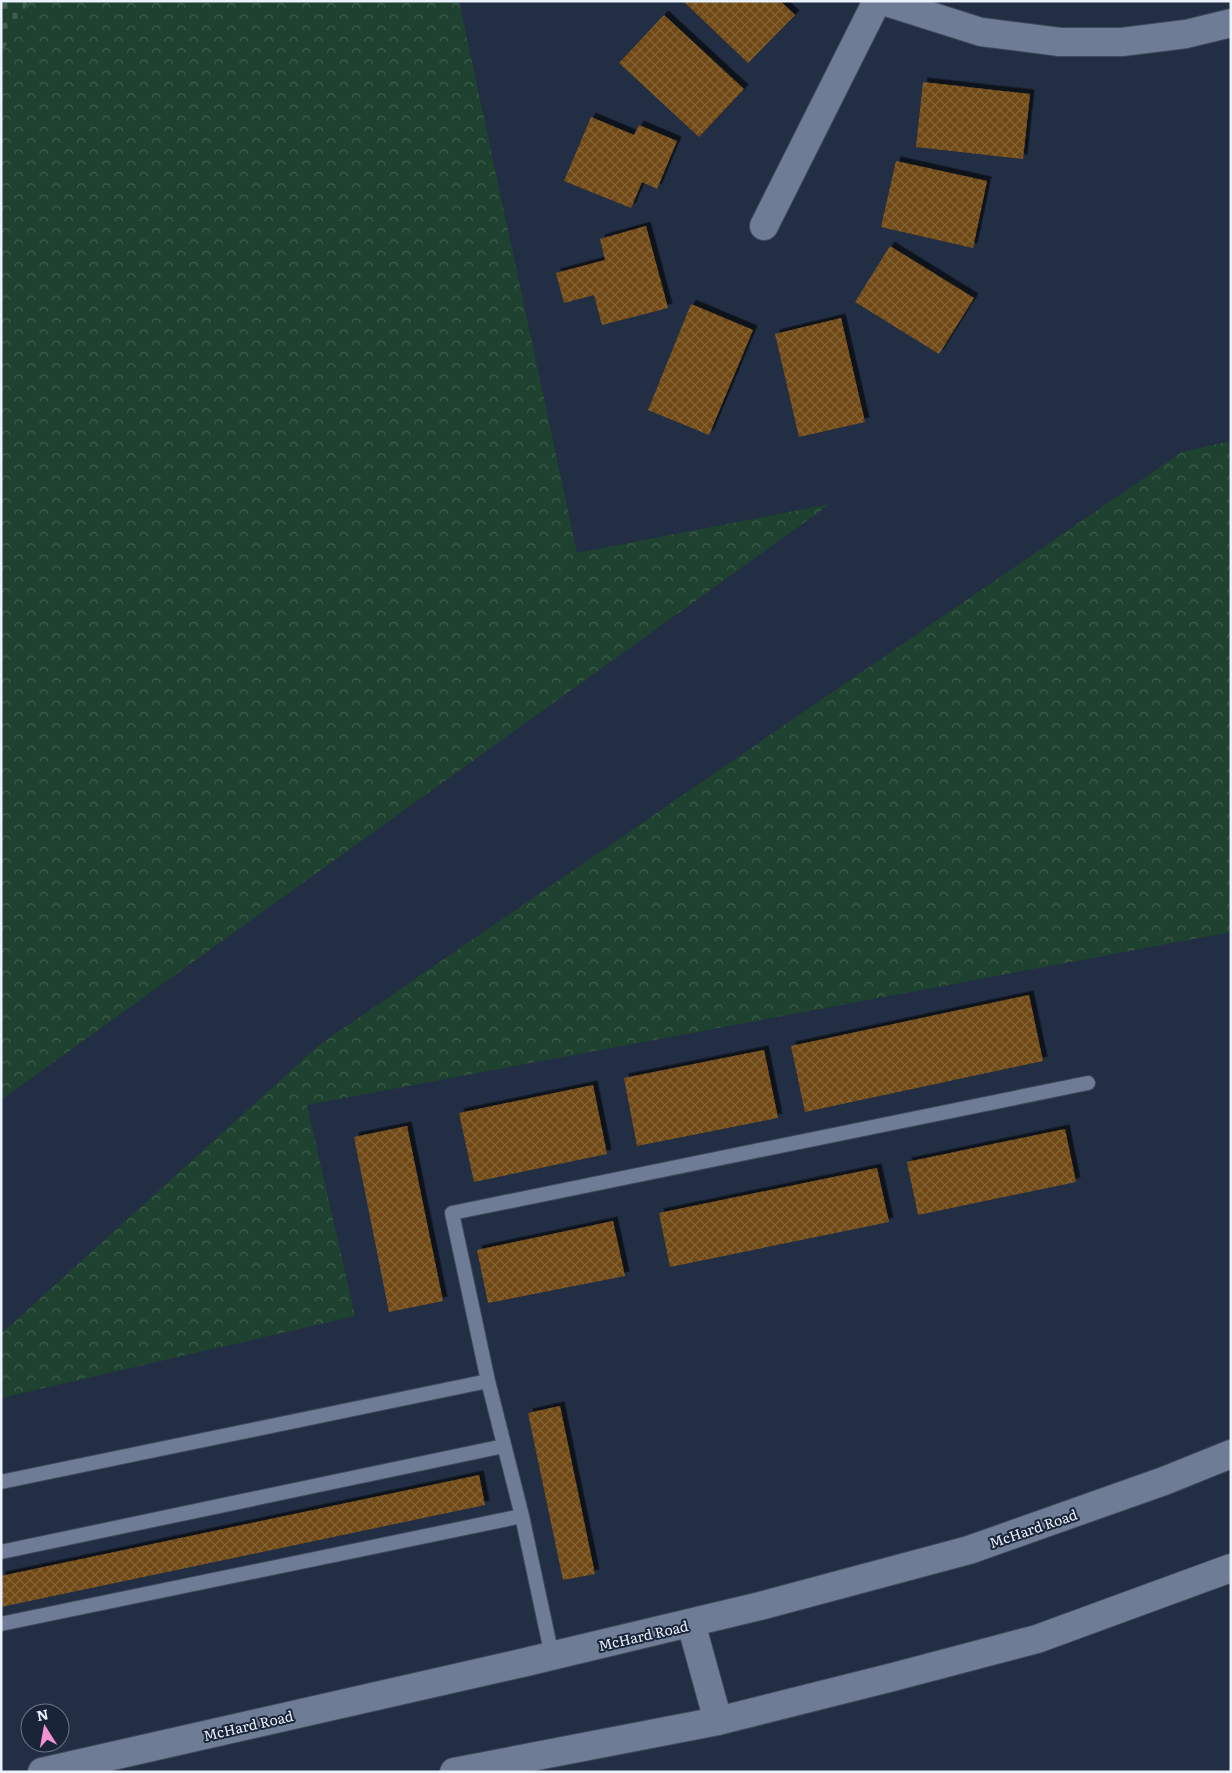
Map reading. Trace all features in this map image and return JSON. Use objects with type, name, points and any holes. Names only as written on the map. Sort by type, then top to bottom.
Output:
[{"type":"main road","points":[[764,226],[877,1]]},
{"type":"main road","points":[[883,1],[981,32],[1060,42],[1122,42],[1186,34],[1231,23]]},
{"type":"main road","name":"McHard Road","points":[[42,1772],[690,1623],[970,1550],[1164,1482],[1231,1454]]},
{"type":"main road","points":[[454,1772],[718,1721],[1037,1639],[1231,1568]]},
{"type":"main road","points":[[690,1623],[718,1721]]},
{"type":"lane","points":[[552,1656],[522,1516],[488,1381],[452,1214],[1088,1083]]},
{"type":"lane","points":[[1,1482],[488,1381]]},
{"type":"lane","points":[[1,1552],[504,1446]]},
{"type":"lane","points":[[1,1624],[522,1516]]},
{"type":"green space","points":[[1,1],[29,1],[1,55]]},
{"type":"green space","points":[[29,1],[459,1],[577,553],[830,504],[1,1100],[1,55]]},
{"type":"green space","points":[[1231,441],[1231,932],[307,1105],[355,1316],[1,1398],[1,1334],[319,1045],[1182,452]]},
{"type":"building","points":[[683,1],[780,1],[795,15],[748,63]]},
{"type":"building","points":[[664,15],[744,89],[699,137],[619,63]]},
{"type":"building","points":[[923,82],[1030,94],[1023,159],[916,147]]},
{"type":"building","points":[[591,117],[634,135],[639,125],[677,141],[657,189],[642,182],[631,208],[564,181]]},
{"type":"building","points":[[896,161],[987,181],[973,248],[881,227]]},
{"type":"building","points":[[646,226],[668,308],[602,325],[594,295],[564,303],[556,273],[605,260],[600,239]]},
{"type":"building","points":[[890,246],[974,298],[939,354],[855,302]]},
{"type":"building","points":[[691,304],[753,330],[709,435],[648,410]]},
{"type":"building","points":[[841,318],[865,422],[799,437],[775,334]]},
{"type":"building","points":[[1029,995],[1043,1061],[805,1112],[791,1046]]},
{"type":"building","points":[[764,1050],[778,1118],[637,1146],[624,1078]]},
{"type":"building","points":[[593,1085],[607,1154],[474,1182],[459,1113]]},
{"type":"building","points":[[407,1126],[443,1301],[389,1312],[354,1137]]},
{"type":"building","points":[[1065,1129],[1076,1182],[918,1215],[907,1162]]},
{"type":"building","points":[[877,1168],[889,1222],[670,1267],[659,1213]]},
{"type":"building","points":[[613,1221],[625,1276],[488,1303],[477,1250]]},
{"type":"building","points":[[560,1406],[595,1574],[563,1580],[528,1413]]},
{"type":"building","points":[[479,1475],[485,1505],[1,1607],[1,1576]]}]
